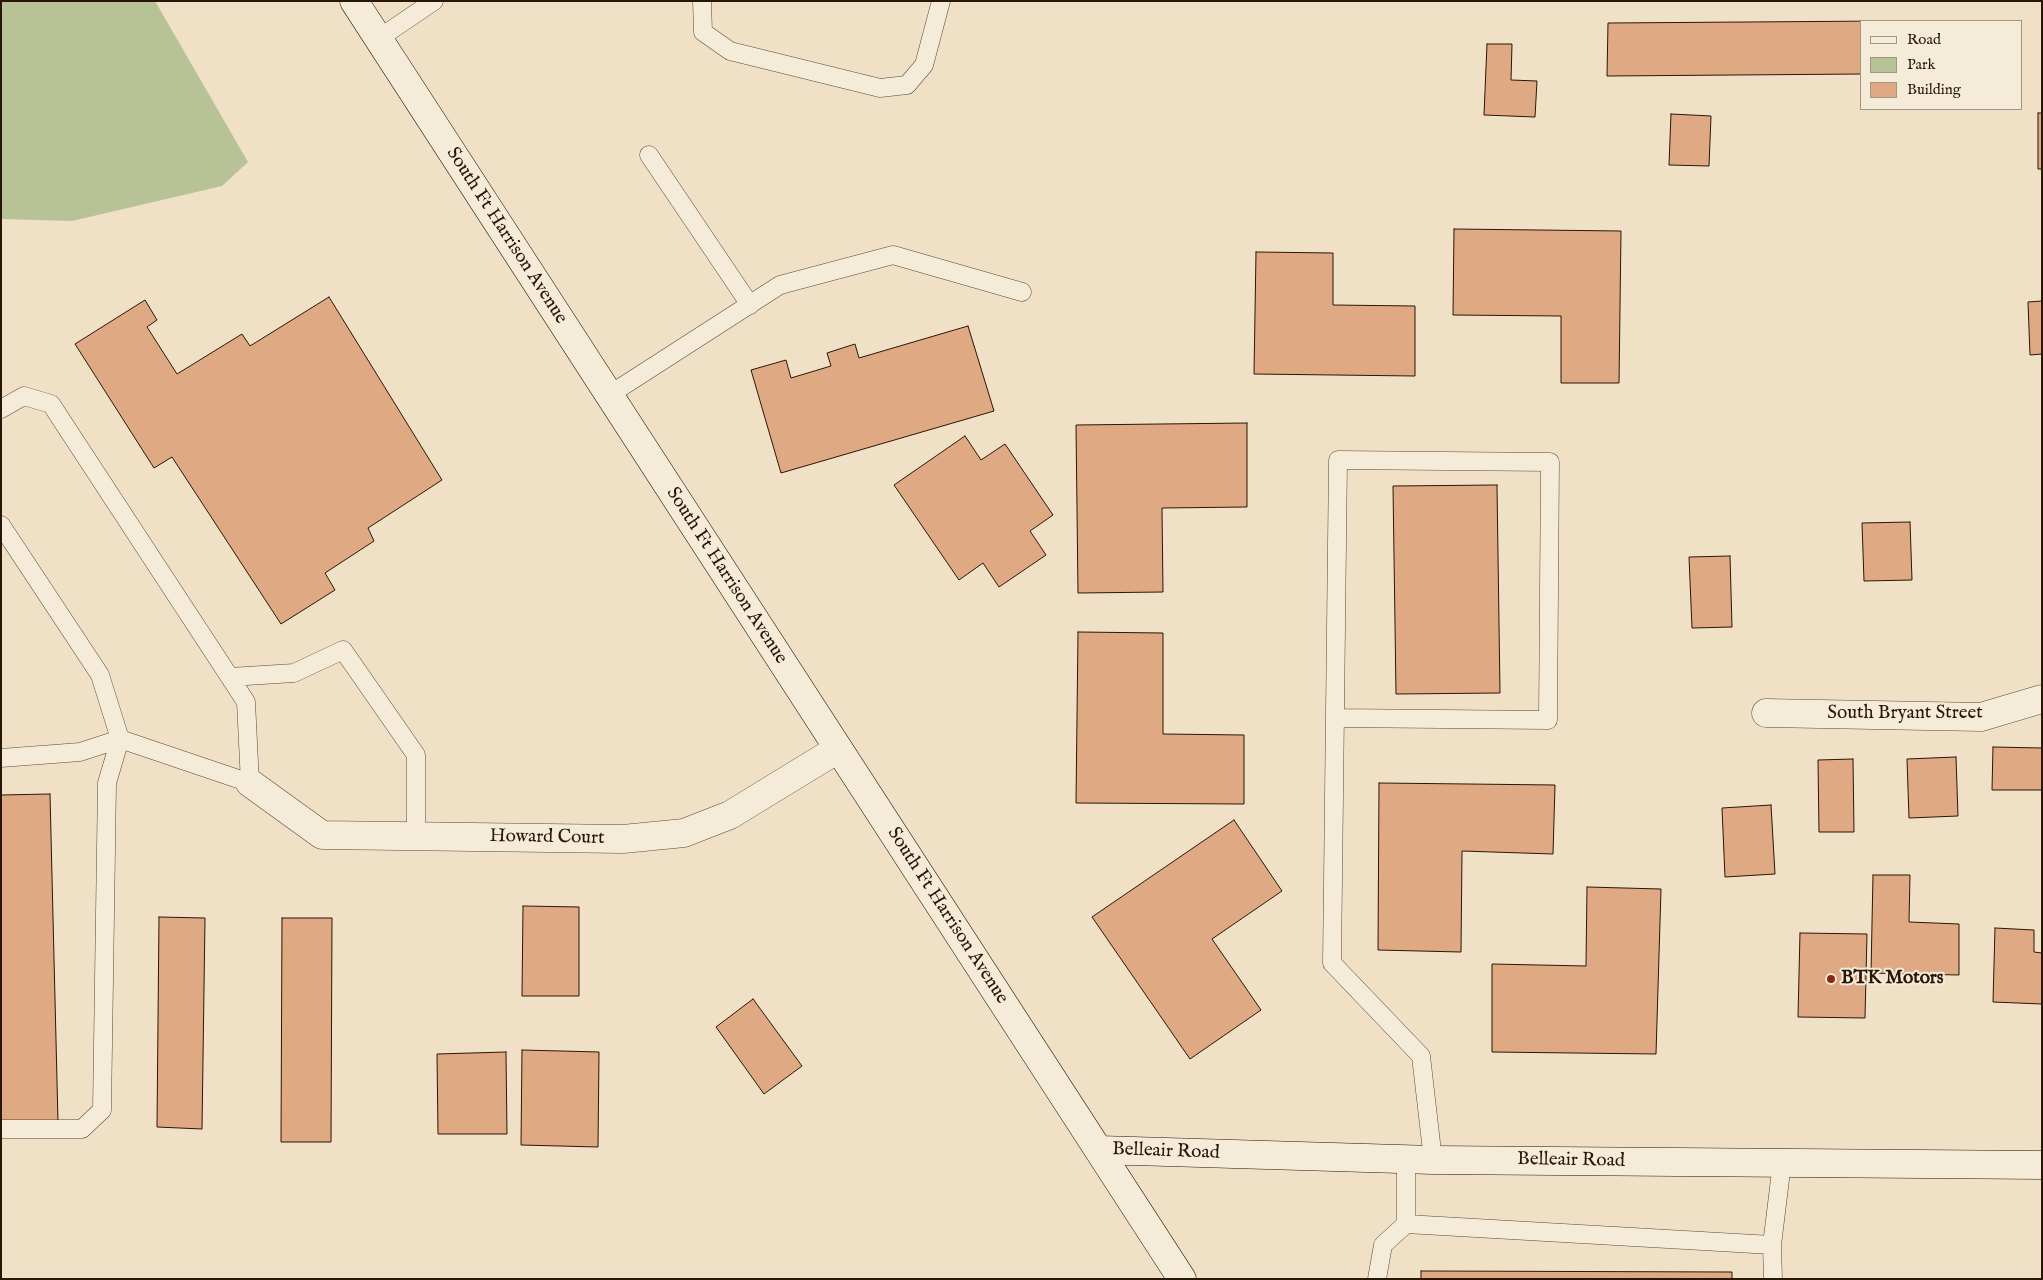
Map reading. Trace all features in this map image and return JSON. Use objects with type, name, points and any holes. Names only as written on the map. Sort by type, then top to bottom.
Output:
[{"type":"main road","name":"South Ft Harrison Avenue","points":[[354,1],[1182,1279]]},
{"type":"main road","name":"South Bryant Street","points":[[1766,713],[1981,717],[2042,699]]},
{"type":"main road","name":"Howard Court","points":[[250,783],[322,835],[623,839],[684,833],[730,815],[838,749]]},
{"type":"main road","name":"Belleair Road","points":[[1100,1150],[1433,1160],[2042,1165]]},
{"type":"lane","points":[[378,39],[434,1]]},
{"type":"lane","points":[[702,1],[703,32],[730,51],[880,88],[907,84],[924,65],[941,1]]},
{"type":"lane","points":[[649,155],[750,305]]},
{"type":"lane","points":[[609,395],[780,285],[893,255],[1022,292]]},
{"type":"lane","points":[[1,409],[24,396],[51,404],[246,702],[250,783],[120,740],[80,752],[1,758]]},
{"type":"lane","points":[[1335,718],[1548,720],[1550,462],[1338,460],[1332,963],[1421,1056],[1433,1160]]},
{"type":"lane","points":[[1,525],[100,675],[120,740],[107,783],[102,1110],[82,1129],[1,1129]]},
{"type":"lane","points":[[230,677],[294,673],[343,650],[416,755],[416,836]]},
{"type":"lane","points":[[1406,1159],[1406,1224]]},
{"type":"lane","points":[[1773,1279],[1772,1245],[1782,1163]]},
{"type":"lane","points":[[1376,1279],[1383,1245],[1406,1224],[1772,1245]]},
{"type":"green space","points":[[1,1],[155,1],[248,162],[222,186],[72,221],[1,219]]},
{"type":"building","points":[[1860,21],[1860,74],[1607,76],[1608,23]]},
{"type":"building","points":[[1487,44],[1512,44],[1511,80],[1537,81],[1535,117],[1484,115]]},
{"type":"building","points":[[2038,113],[2042,113],[2042,169],[2038,169]]},
{"type":"building","points":[[1671,114],[1711,116],[1709,166],[1669,165]]},
{"type":"building","points":[[1454,229],[1621,231],[1619,383],[1561,383],[1561,316],[1453,315]]},
{"type":"building","points":[[1256,252],[1333,253],[1333,305],[1415,306],[1415,376],[1254,374]]},
{"type":"building","points":[[329,297],[442,480],[368,528],[374,541],[325,573],[335,590],[281,624],[172,457],[154,468],[75,344],[145,300],[157,320],[147,327],[177,374],[242,334],[250,346]]},
{"type":"building","points":[[2042,301],[2042,354],[2030,355],[2028,302]]},
{"type":"building","points":[[968,326],[994,411],[781,473],[751,370],[786,360],[791,378],[831,366],[827,353],[855,344],[859,358]]},
{"type":"building","points":[[1247,423],[1247,507],[1162,508],[1163,592],[1078,593],[1076,425]]},
{"type":"building","points":[[965,436],[981,460],[1005,444],[1053,515],[1030,531],[1046,555],[999,587],[983,563],[959,580],[894,485]]},
{"type":"building","points":[[1497,485],[1500,693],[1396,694],[1393,486]]},
{"type":"building","points":[[1910,522],[1912,580],[1864,581],[1862,523]]},
{"type":"building","points":[[1730,556],[1732,627],[1692,628],[1689,557]]},
{"type":"building","points":[[1078,632],[1163,633],[1163,734],[1244,735],[1244,804],[1076,803]]},
{"type":"building","points":[[1993,747],[2042,748],[2042,790],[1992,790]]},
{"type":"building","points":[[1956,757],[1958,816],[1909,818],[1907,759]]},
{"type":"building","points":[[1853,759],[1854,832],[1819,832],[1818,760]]},
{"type":"building","points":[[1379,783],[1555,785],[1553,854],[1462,851],[1461,952],[1378,950]]},
{"type":"building","points":[[50,794],[58,1122],[1,1123],[1,795]]},
{"type":"building","points":[[1771,805],[1775,874],[1725,877],[1722,808]]},
{"type":"building","points":[[1234,820],[1282,891],[1212,939],[1261,1010],[1190,1059],[1092,917]]},
{"type":"building","points":[[1873,875],[1910,875],[1909,922],[1959,924],[1959,975],[1871,973]]},
{"type":"building","points":[[1587,887],[1661,889],[1656,1054],[1492,1052],[1492,964],[1586,966]]},
{"type":"building","points":[[523,906],[579,907],[579,996],[522,996]]},
{"type":"building","points":[[159,917],[205,918],[202,1129],[157,1127]]},
{"type":"building","points":[[282,918],[332,918],[331,1142],[281,1142]]},
{"type":"building","points":[[1995,928],[2034,930],[2034,952],[2042,953],[2042,1004],[1993,1002]]},
{"type":"building","points":[[1800,933],[1867,934],[1865,1018],[1798,1017]]},
{"type":"building","points":[[753,999],[802,1066],[764,1094],[716,1027]]},
{"type":"building","points":[[522,1050],[599,1052],[598,1147],[521,1145]]},
{"type":"building","points":[[506,1052],[507,1134],[438,1134],[437,1054]]},
{"type":"building","points":[[1421,1271],[1732,1272],[1732,1279],[1421,1279]]},
{"type":"place","name":"BTK Motors","points":[[1831,979]]}]
